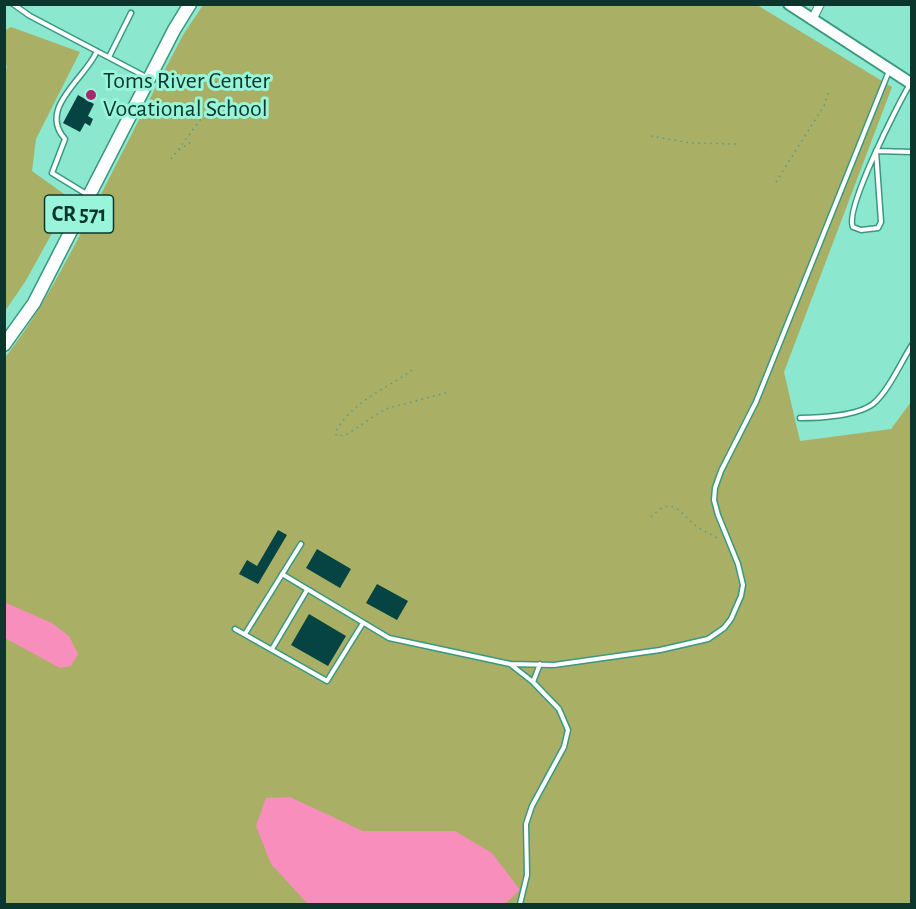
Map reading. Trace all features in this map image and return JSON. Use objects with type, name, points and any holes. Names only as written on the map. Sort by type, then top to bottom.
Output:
[{"type":"main road","name":"CR 571","points":[[4,345],[34,303],[148,78],[190,4]]},
{"type":"main road","points":[[789,4],[802,8],[812,20],[911,84]]},
{"type":"street","points":[[812,20],[820,4]]},
{"type":"lane","points":[[13,4],[30,16],[148,78]]},
{"type":"lane","points":[[109,57],[132,13]]},
{"type":"lane","points":[[89,195],[52,172],[65,139],[58,131],[57,114],[65,93],[93,61],[97,51]]},
{"type":"lane","points":[[282,574],[389,638],[510,664],[554,665],[660,650],[708,639],[728,624],[741,596],[743,585],[738,564],[718,515],[714,500],[715,488],[721,471],[756,402],[889,70]]},
{"type":"lane","points":[[876,151],[881,222],[878,228],[861,230],[853,227],[851,217],[876,151],[888,122],[911,84]]},
{"type":"lane","points":[[876,151],[912,152]]},
{"type":"lane","points":[[800,418],[862,411],[874,404],[912,345]]},
{"type":"lane","points":[[245,634],[301,544]]},
{"type":"lane","points":[[272,649],[307,590]]},
{"type":"lane","points":[[235,629],[327,681],[363,623]]},
{"type":"lane","points":[[510,664],[559,709],[568,730],[564,747],[532,806],[526,824],[527,874],[520,904]]},
{"type":"lane","points":[[532,682],[540,664]]},
{"type":"path","points":[[776,183],[825,104],[828,93]]},
{"type":"path","points":[[171,159],[216,99]]},
{"type":"path","points":[[651,136],[690,143],[736,144]]},
{"type":"path","points":[[176,153],[194,140]]},
{"type":"path","points":[[412,370],[368,397],[340,423],[335,433],[337,436],[346,435],[385,409],[448,392]]},
{"type":"path","points":[[651,517],[661,508],[676,507],[694,524],[730,544]]},
{"type":"green space","points":[[203,5],[757,5],[892,87],[784,372],[800,441],[891,429],[911,402],[911,904],[5,904],[4,359],[30,323],[53,284],[183,35]]},
{"type":"green space","points":[[11,27],[80,52],[36,139],[32,171],[71,199],[25,282],[5,311],[4,70],[7,68],[4,31]]},
{"type":"shaded area","points":[[4,602],[52,623],[69,636],[78,654],[71,666],[60,668],[5,638]]},
{"type":"shaded area","points":[[290,797],[363,831],[455,831],[492,853],[520,890],[505,904],[308,904],[271,864],[256,826],[266,798]]},
{"type":"building","points":[[78,95],[94,104],[88,116],[93,119],[90,126],[85,123],[80,132],[63,123]]},
{"type":"building","points":[[278,530],[287,535],[258,584],[239,574],[247,560],[257,566]]},
{"type":"building","points":[[317,549],[351,569],[340,588],[306,568]]},
{"type":"building","points":[[377,584],[408,601],[397,620],[366,603]]},
{"type":"building","points":[[309,614],[346,636],[328,666],[291,645]]},
{"type":"place","name":"Toms River Center Vocational School","points":[[91,95]]}]
